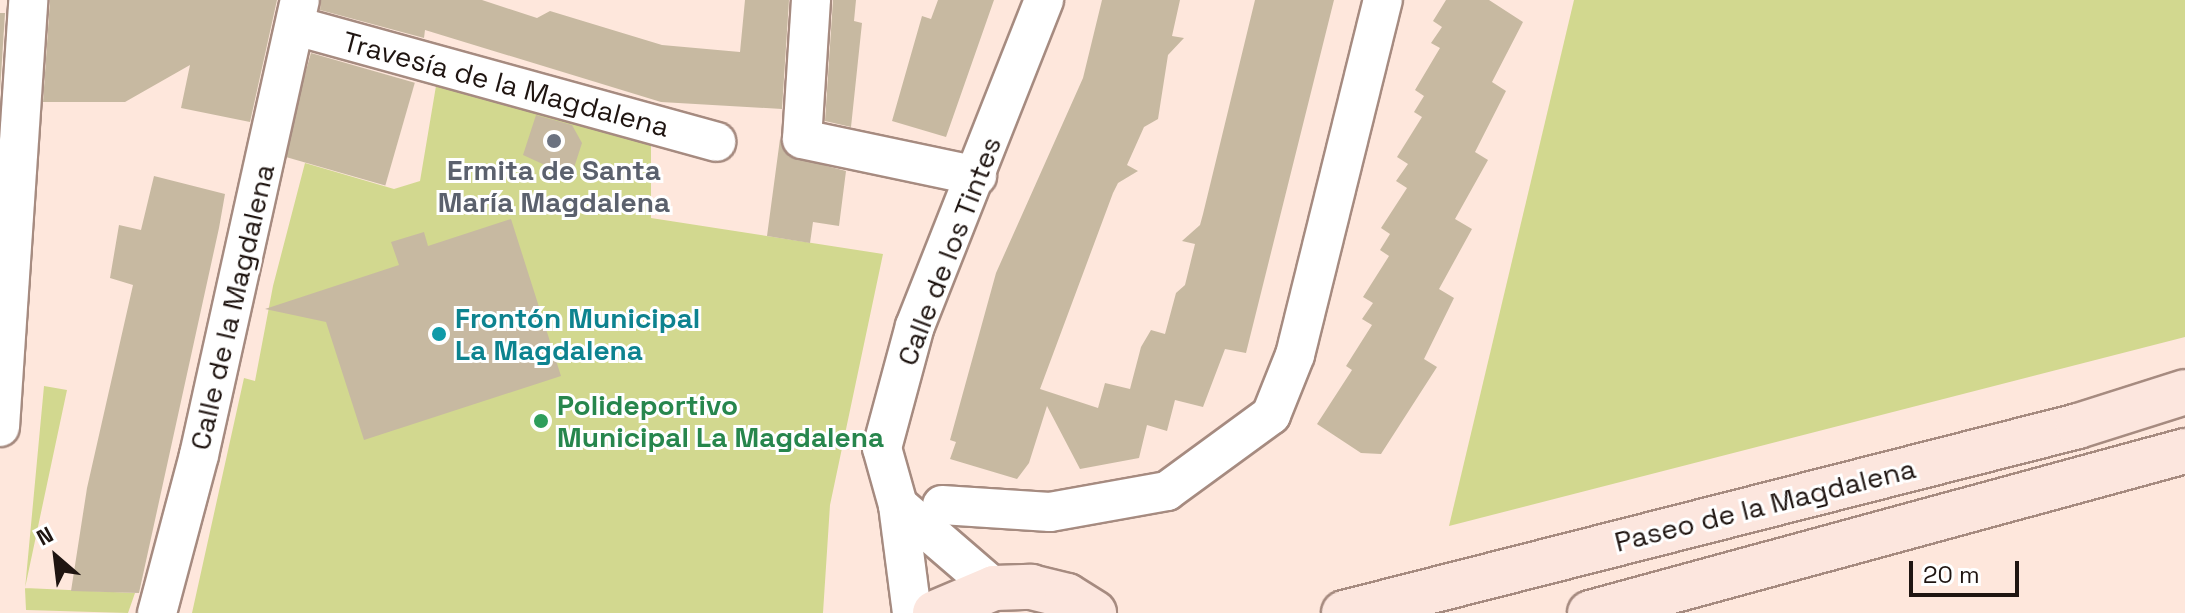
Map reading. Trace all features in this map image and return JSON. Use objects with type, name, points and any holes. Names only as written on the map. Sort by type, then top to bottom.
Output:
[{"type":"main road","name":"Paseo de la Magdalena","points":[[1344,613],[2078,426],[2185,392]]},
{"type":"main road","name":"Paseo de la Magdalena","points":[[1590,613],[2185,451]]},
{"type":"main road","points":[[935,613],[994,588],[1031,587],[1067,596],[1094,613]]},
{"type":"street","points":[[0,427],[10,176],[28,0]]},
{"type":"street","points":[[811,0],[802,139],[977,176]]},
{"type":"street","name":"Calle de los Tintes","points":[[912,613],[898,505],[882,448],[915,326],[977,176],[1044,0]]},
{"type":"street","points":[[942,505],[1050,512],[1167,491],[1271,415],[1295,355],[1383,0]]},
{"type":"street","name":"Travesía de la Magdalena","points":[[298,13],[716,142]]},
{"type":"street","name":"Calle de la Magdalena","points":[[157,613],[199,455],[298,13]]},
{"type":"street","points":[[898,505],[994,588]]},
{"type":"green space","points":[[1574,0],[2185,0],[2185,337],[1449,526]]},
{"type":"green space","name":"Polideportivo Municipal La Magdalena","points":[[437,80],[651,136],[651,218],[883,254],[830,505],[823,613],[192,613],[244,378],[255,381],[273,286],[305,163],[394,189],[420,181]]},
{"type":"green space","points":[[44,386],[67,390],[25,587]]},
{"type":"green space","points":[[25,588],[135,593],[128,613],[26,610]]},
{"type":"building","points":[[50,0],[277,0],[250,122],[181,108],[190,65],[125,102],[43,102]]},
{"type":"building","points":[[321,0],[482,0],[537,18],[550,11],[662,45],[740,52],[745,0],[789,0],[782,109],[661,102],[425,30],[424,38],[320,10]]},
{"type":"building","points":[[833,0],[856,0],[854,21],[862,23],[851,127],[825,121]]},
{"type":"building","points":[[938,0],[994,0],[946,137],[892,121],[922,16],[931,19]]},
{"type":"building","points":[[1102,0],[1180,0],[1172,36],[1184,38],[1168,55],[1158,119],[1144,127],[1127,165],[1138,171],[1118,183],[1113,193],[1040,389],[1098,408],[1105,383],[1130,389],[1141,347],[1151,330],[1165,334],[1176,293],[1185,285],[1195,244],[1182,241],[1200,225],[1255,0],[1334,0],[1246,353],[1225,349],[1203,407],[1175,400],[1167,431],[1147,425],[1139,458],[1080,469],[1047,406],[1029,463],[1017,479],[950,459],[956,442],[950,440],[996,273],[1083,78]]},
{"type":"building","points":[[1446,0],[1489,0],[1523,22],[1492,82],[1506,91],[1475,152],[1488,160],[1455,219],[1472,229],[1439,289],[1454,298],[1424,359],[1437,367],[1381,454],[1361,453],[1317,424],[1352,370],[1346,366],[1372,325],[1362,319],[1373,303],[1363,297],[1389,256],[1380,250],[1390,234],[1381,228],[1407,188],[1396,181],[1408,164],[1397,157],[1422,117],[1414,112],[1424,96],[1415,90],[1440,48],[1431,43],[1442,27],[1433,21]]},
{"type":"building","points":[[0,13],[5,13],[0,91]]},
{"type":"building","points":[[311,53],[415,83],[385,186],[282,156]]},
{"type":"building","name":"Ermita de Santa María Magdalena","points":[[536,115],[572,125],[582,143],[571,177],[523,155]]},
{"type":"building","points":[[780,139],[789,156],[846,171],[839,226],[813,222],[810,243],[767,236]]},
{"type":"building","points":[[154,176],[225,194],[219,228],[139,593],[71,591],[87,488],[133,285],[110,278],[119,225],[141,230]]},
{"type":"building","name":"Frontón Municipal La Magdalena","points":[[511,219],[561,376],[364,440],[326,322],[265,309],[399,265],[391,242],[424,232],[428,246]]},
{"type":"place","name":"Ermita de Santa María Magdalena","points":[[554,141]]},
{"type":"place","name":"Frontón Municipal La Magdalena","points":[[439,334]]},
{"type":"place","name":"Polideportivo Municipal La Magdalena","points":[[541,421]]}]
